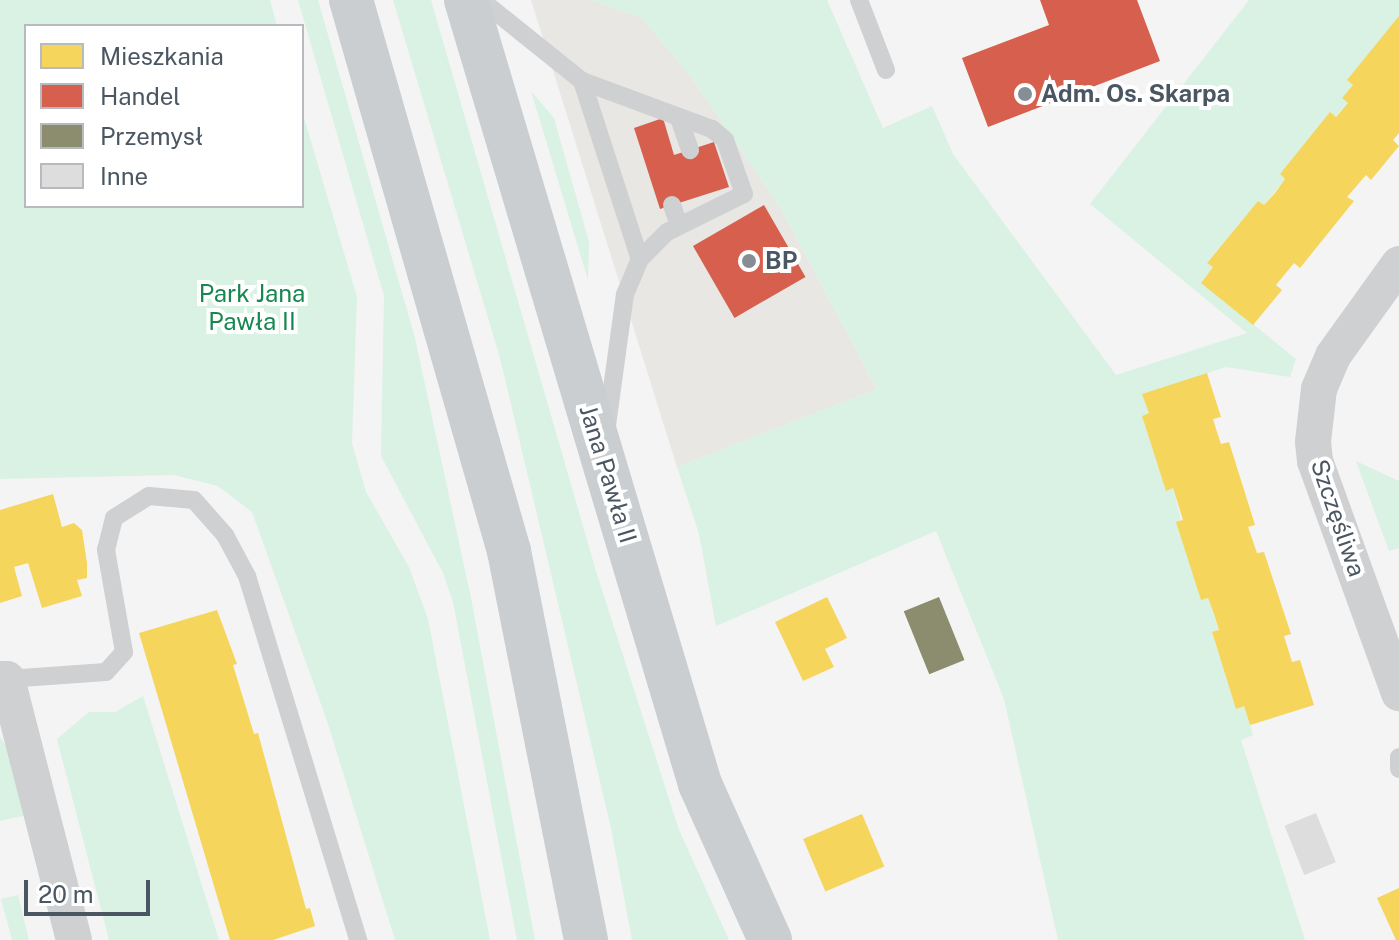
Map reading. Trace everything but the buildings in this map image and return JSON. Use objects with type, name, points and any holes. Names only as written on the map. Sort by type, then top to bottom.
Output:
[{"type":"main road","points":[[351,0],[509,551],[586,940]]},
{"type":"main road","name":"Jana Pawła II","points":[[466,0],[700,784],[770,940]]},
{"type":"street","name":"Szczęśliwa","points":[[1399,264],[1333,356],[1319,389],[1313,442],[1315,461],[1399,693]]},
{"type":"street","points":[[4,679],[74,940]]},
{"type":"lane","points":[[481,0],[582,81],[640,105],[712,129],[725,140],[744,194],[707,202],[640,259],[625,294],[603,456]]},
{"type":"lane","points":[[859,0],[886,70]]},
{"type":"lane","points":[[582,81],[640,259]]},
{"type":"lane","points":[[640,105],[646,124]]},
{"type":"lane","points":[[679,118],[690,150]]},
{"type":"lane","points":[[672,205],[679,225]]},
{"type":"lane","points":[[4,679],[106,672],[124,652],[106,550],[114,518],[149,496],[194,500],[225,535],[247,576],[358,940]]},
{"type":"lane","points":[[1399,757],[1399,769]]},
{"type":"shaded area","points":[[531,0],[591,0],[642,18],[690,75],[781,209],[877,389],[677,467]]},
{"type":"green space","name":"Park Jana Pawła II","points":[[0,0],[270,0],[276,24],[24,24],[24,208],[304,208],[304,118],[357,297],[352,443],[366,492],[409,567],[428,619],[490,940],[395,940],[327,721],[252,512],[218,486],[174,475],[0,479]]},
{"type":"green space","points":[[298,0],[318,0],[415,338],[471,598],[535,940],[517,940],[453,602],[443,573],[381,456],[384,296]]},
{"type":"green space","points":[[393,0],[431,0],[596,571],[679,830],[729,940],[632,940],[611,828],[500,358]]},
{"type":"green space","points":[[591,0],[827,0],[883,128],[932,106],[953,154],[1116,375],[1247,333],[1090,204],[1249,0],[1399,0],[1399,19],[1348,79],[1353,85],[1342,98],[1348,103],[1280,174],[1285,179],[1264,205],[1258,201],[1207,262],[1213,267],[1201,282],[1296,359],[1290,377],[1226,367],[1143,394],[1149,413],[1142,416],[1166,490],[1173,488],[1201,600],[1208,598],[1219,630],[1212,633],[1236,708],[1244,706],[1253,735],[1241,740],[1305,940],[1058,940],[1004,699],[936,531],[716,626],[699,534],[677,467],[877,389],[781,209],[690,75],[642,18]]},
{"type":"green space","points":[[531,91],[554,118],[589,242],[588,280]]},
{"type":"green space","points":[[1356,461],[1399,481],[1399,548],[1389,551]]},
{"type":"green space","points":[[143,696],[219,940],[109,940],[57,739],[89,712],[115,712]]},
{"type":"green space","points":[[0,737],[10,751],[27,815],[0,821]]},
{"type":"green space","points":[[18,895],[29,940],[12,940],[1,899]]},
{"type":"place","name":"Adm. Os. Skarpa","points":[[1025,94]]},
{"type":"place","name":"BP","points":[[749,261]]}]
